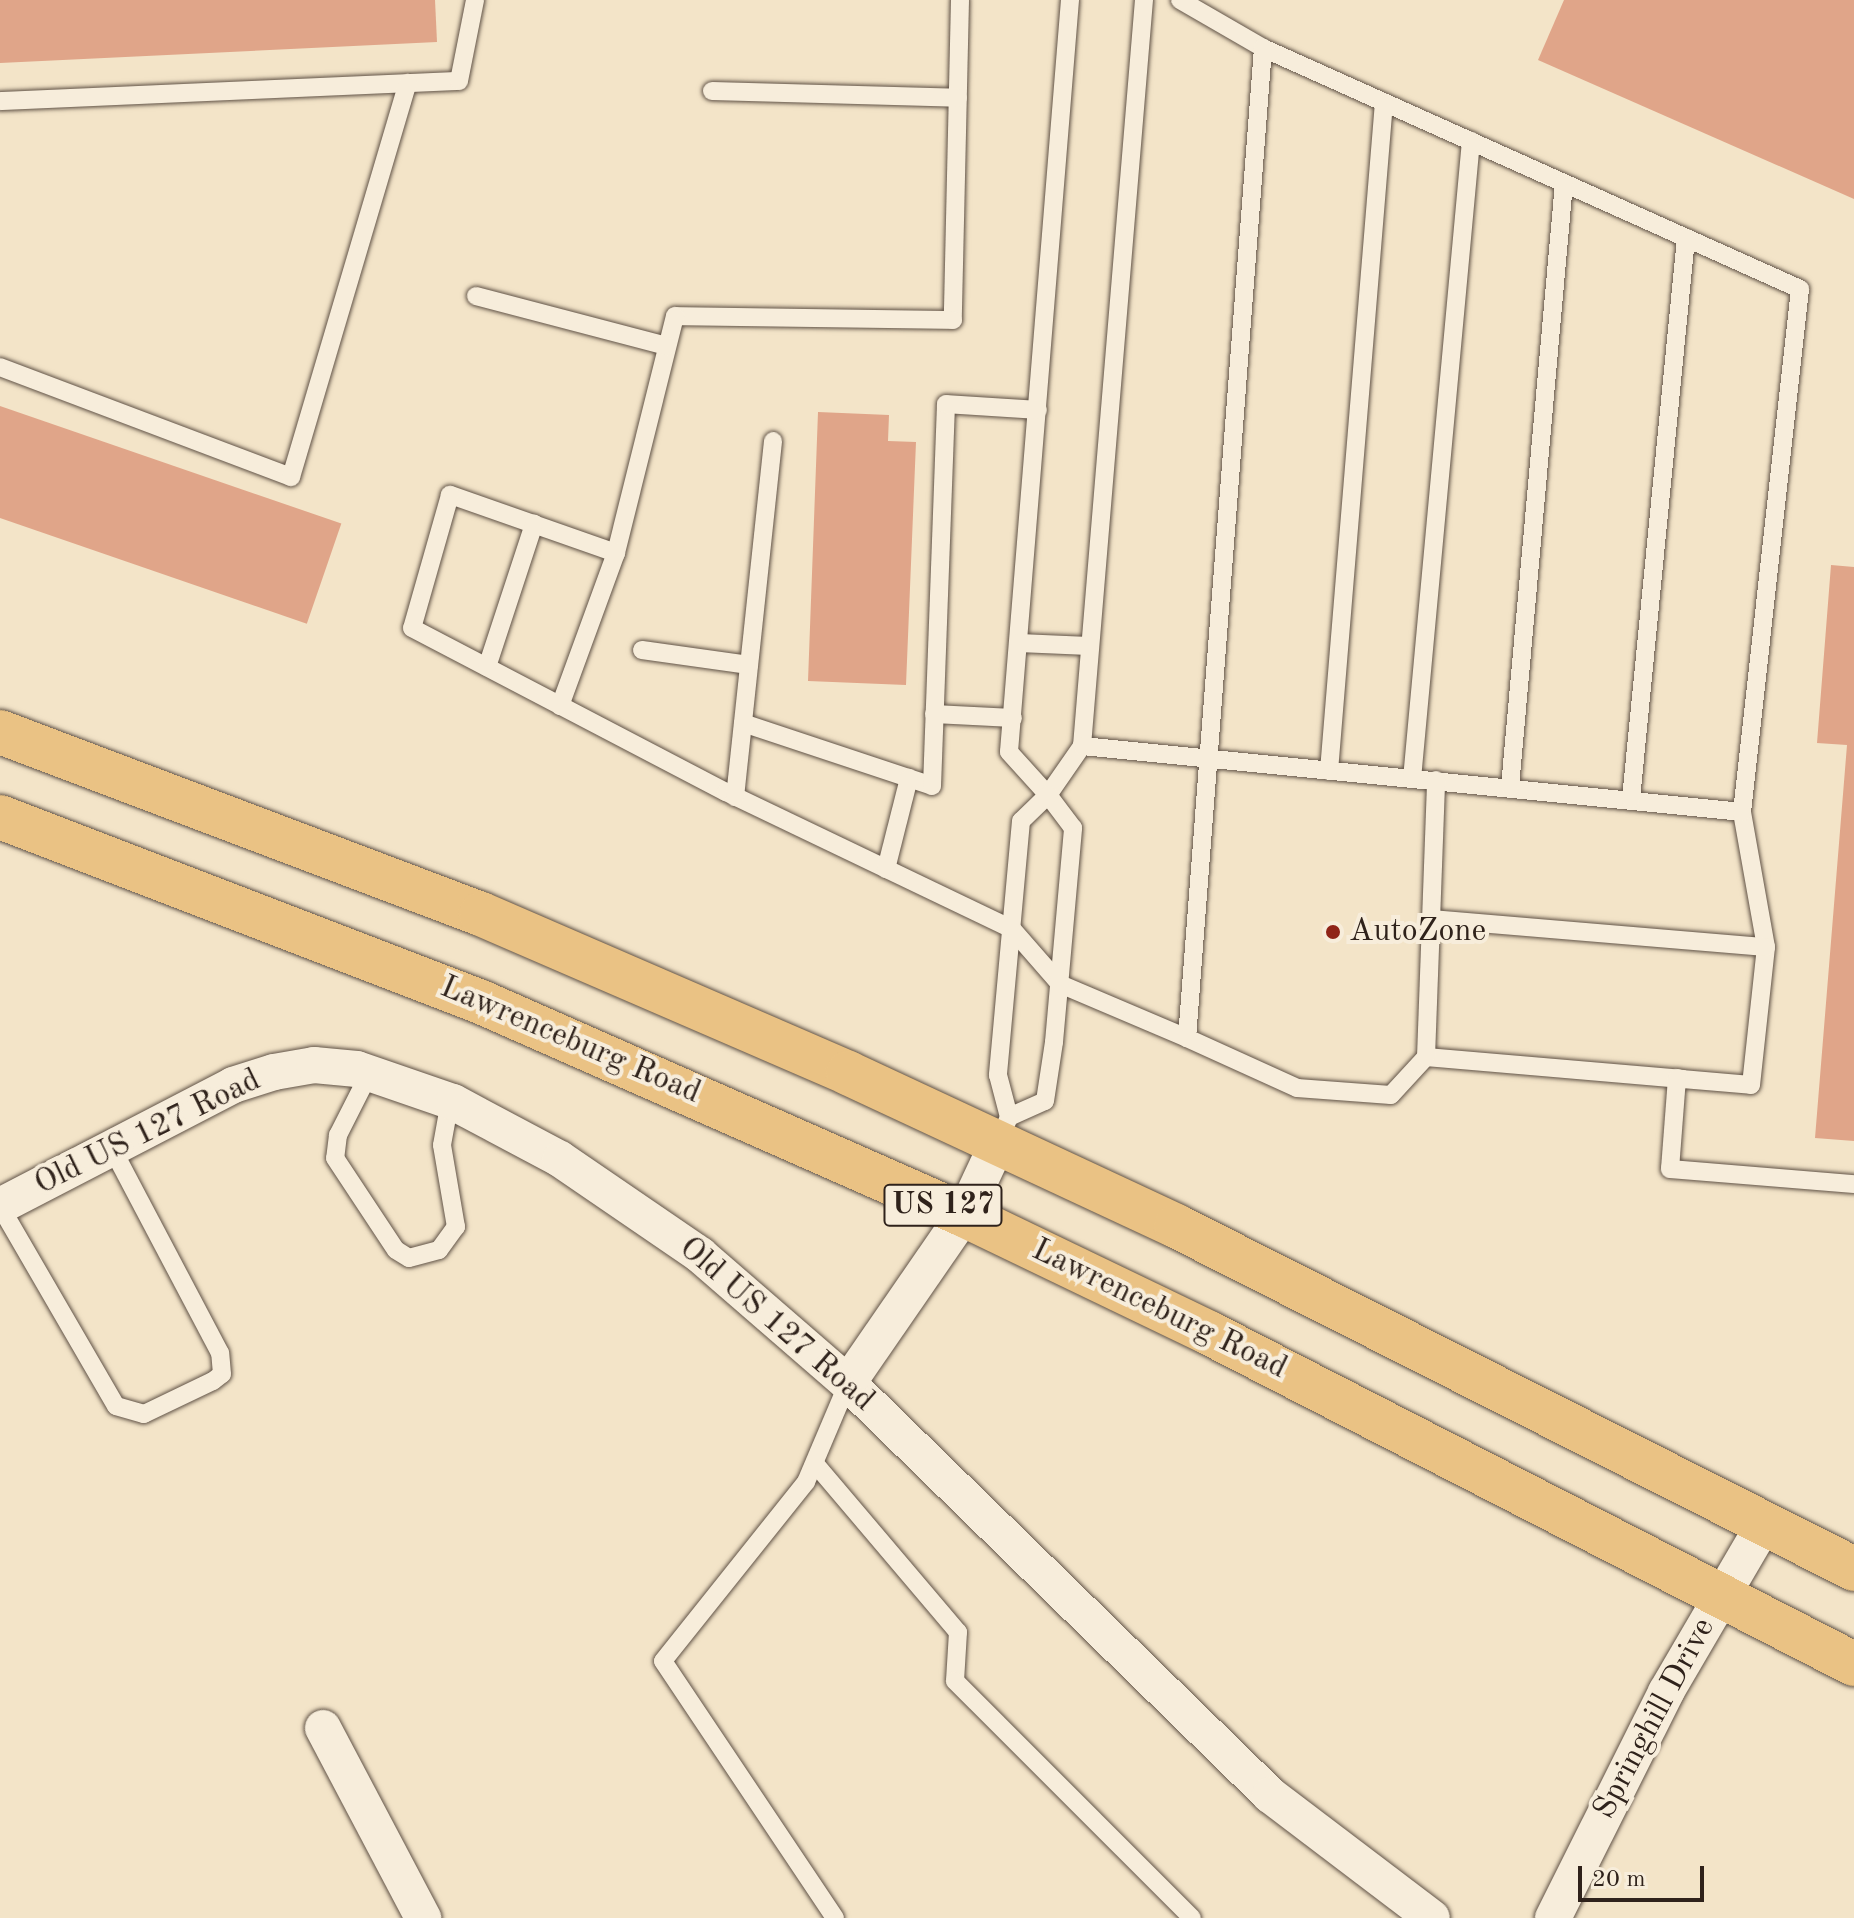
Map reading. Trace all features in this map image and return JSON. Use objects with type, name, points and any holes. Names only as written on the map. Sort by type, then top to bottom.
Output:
[{"type":"highway","name":"US 127","points":[[0,732],[481,914],[1004,1130],[1243,1259],[1854,1569]]},
{"type":"highway","name":"Lawrenceburg Road","points":[[0,817],[481,1002],[964,1215],[1209,1333],[1854,1664]]},
{"type":"street","name":"Old US 127 Road","points":[[0,1206],[233,1085],[274,1072],[314,1065],[370,1072],[450,1101],[611,1191],[700,1255],[848,1383],[1270,1795],[1418,1914]]},
{"type":"street","points":[[848,1383],[964,1215],[1004,1130]]},
{"type":"street","name":"Springhill Drive","points":[[1553,1918],[1666,1692],[1764,1524]]},
{"type":"street","points":[[323,1728],[423,1918]]},
{"type":"lane","points":[[0,101],[459,81],[475,0]]},
{"type":"lane","points":[[560,706],[616,553],[675,316],[953,320],[960,0]]},
{"type":"lane","points":[[1070,0],[1009,752],[1048,795],[1073,828],[1060,984],[1045,1101],[1004,1130],[998,1075],[1021,821],[1048,795],[1082,746],[1144,0]]},
{"type":"lane","points":[[1180,0],[1263,48],[1800,289],[1742,812],[1766,947],[1751,1085],[1426,1057]]},
{"type":"lane","points":[[1187,1038],[1263,48]]},
{"type":"lane","points":[[0,367],[291,477],[408,83]]},
{"type":"lane","points":[[712,91],[958,98]]},
{"type":"lane","points":[[1329,771],[1384,102]]},
{"type":"lane","points":[[1412,779],[1471,141]]},
{"type":"lane","points":[[1510,787],[1564,183]]},
{"type":"lane","points":[[1631,799],[1686,238]]},
{"type":"lane","points":[[476,296],[667,346]]},
{"type":"lane","points":[[743,723],[932,786],[946,404],[1038,410]]},
{"type":"lane","points":[[735,797],[773,441]]},
{"type":"lane","points":[[616,553],[450,495],[412,628],[735,797],[1012,929],[1060,984],[1297,1088],[1391,1095],[1426,1057],[1436,780]]},
{"type":"lane","points":[[487,667],[534,524]]},
{"type":"lane","points":[[1019,643],[1089,646]]},
{"type":"lane","points":[[642,650],[749,665]]},
{"type":"lane","points":[[934,714],[1013,718]]},
{"type":"lane","points":[[1082,746],[1742,812]]},
{"type":"lane","points":[[886,869],[909,778]]},
{"type":"lane","points":[[1431,919],[1766,947]]},
{"type":"lane","points":[[370,1072],[338,1135],[335,1158],[396,1250],[409,1258],[439,1250],[456,1227],[442,1145],[450,1101]]},
{"type":"lane","points":[[1677,1078],[1670,1169],[1854,1184]]},
{"type":"lane","points":[[0,1206],[116,1406],[144,1414],[213,1381],[222,1374],[220,1353],[111,1146]]},
{"type":"lane","points":[[835,1918],[663,1661],[817,1466],[848,1383]]},
{"type":"lane","points":[[817,1466],[958,1632],[955,1681],[1192,1918]]},
{"type":"building","points":[[0,0],[435,0],[437,42],[0,63]]},
{"type":"building","points":[[1564,0],[1854,0],[1854,199],[1538,60]]},
{"type":"building","points":[[0,406],[341,524],[307,624],[0,518]]},
{"type":"building","points":[[818,412],[889,415],[888,441],[916,442],[906,685],[808,681]]},
{"type":"building","points":[[1831,565],[1854,567],[1854,1141],[1815,1138],[1847,745],[1817,743]]},
{"type":"place","name":"AutoZone","points":[[1333,932]]}]
